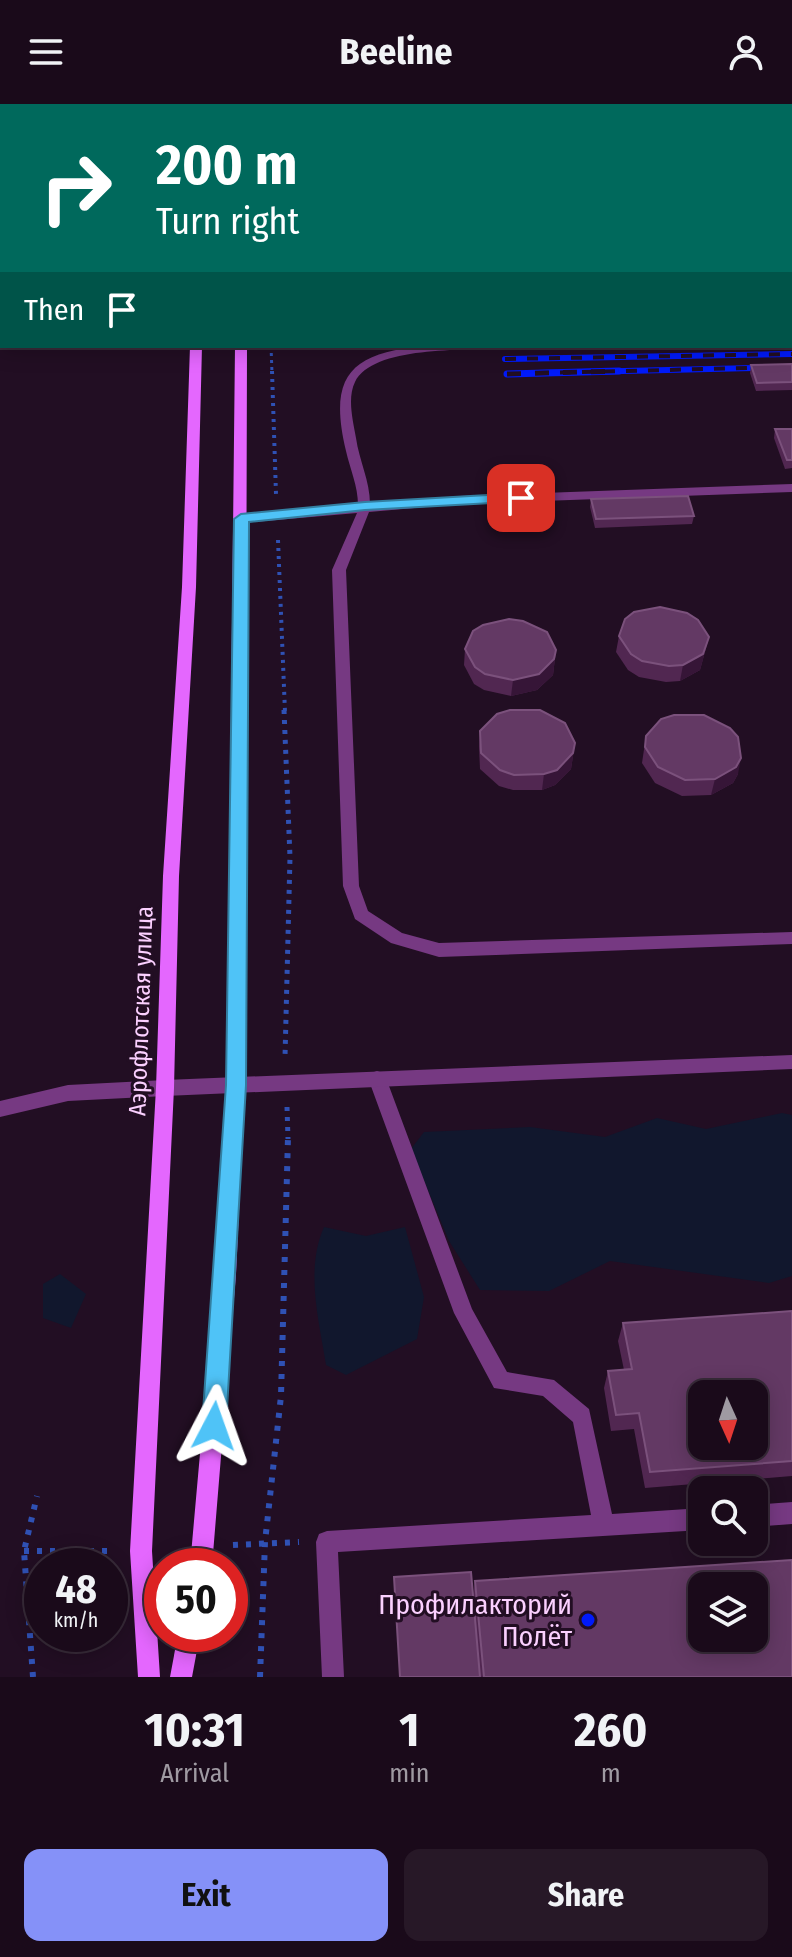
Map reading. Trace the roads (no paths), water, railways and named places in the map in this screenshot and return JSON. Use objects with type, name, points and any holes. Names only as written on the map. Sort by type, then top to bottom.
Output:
[{"type":"main road","name":"Аэрофлотская улица","points":[[149,1677],[141,1551],[165,1088],[171,876],[189,587],[196,348]]},
{"type":"main road","points":[[203,1548],[226,1274],[236,1085],[241,348]]},
{"type":"main road","points":[[181,1677],[186,1652]]},
{"type":"street","points":[[470,348],[394,353],[369,363],[350,377],[346,393],[349,431],[365,506],[343,550],[339,570],[351,886],[361,915],[397,938],[439,950],[792,938]]},
{"type":"street","points":[[241,519],[365,506],[792,488]]},
{"type":"street","points":[[0,1109],[68,1093],[792,1062]]},
{"type":"street","points":[[377,1078],[464,1313],[501,1381],[547,1387],[582,1416],[604,1525]]},
{"type":"street","points":[[768,1515],[792,1513]]},
{"type":"street","points":[[333,1677],[327,1542],[688,1520]]},
{"type":"railway","points":[[505,359],[792,354]]},
{"type":"railway","points":[[592,372],[792,367]]},
{"type":"railway","points":[[592,372],[619,371]]},
{"type":"railway","points":[[507,374],[592,372]]},
{"type":"railway","points":[[538,373],[592,372]]},
{"type":"place","name":"Профилакторий Полёт","points":[[588,1620]]}]
